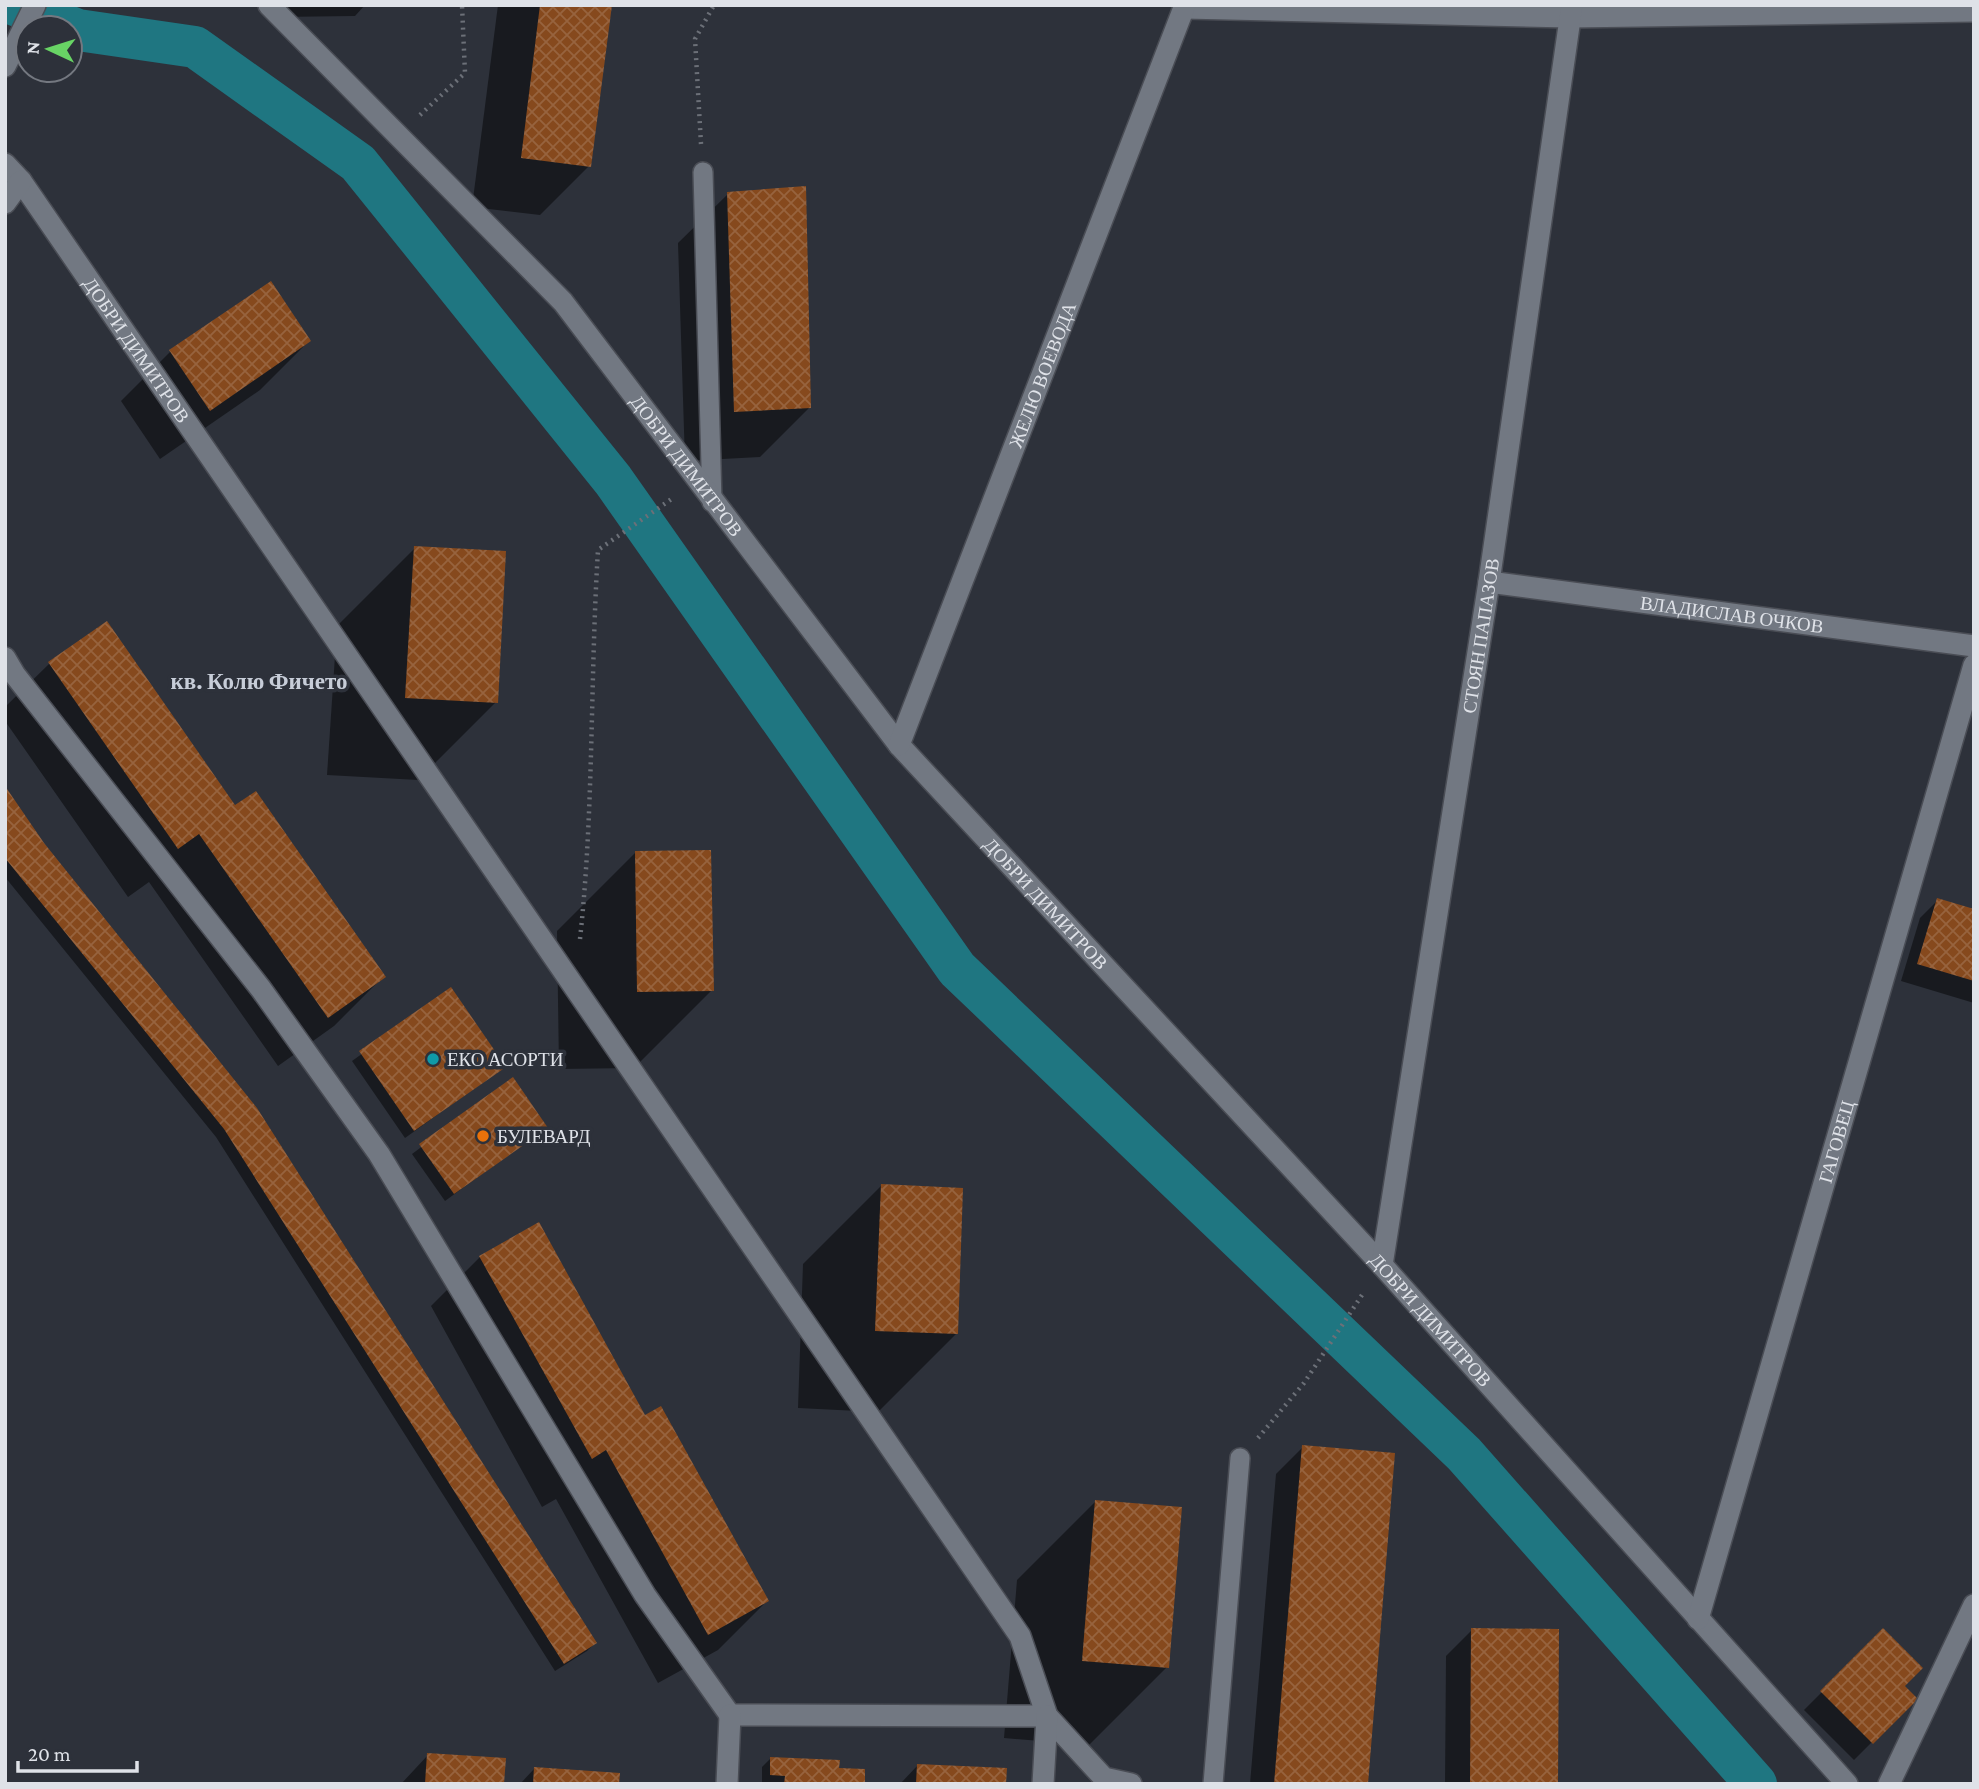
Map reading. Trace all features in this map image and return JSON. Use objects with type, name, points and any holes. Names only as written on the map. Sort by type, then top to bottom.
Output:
[{"type":"street","points":[[5,66],[36,5]]},
{"type":"street","name":"ДОБРИ ДИМИТРОВ","points":[[269,5],[563,302],[712,502],[900,745],[1382,1265],[1847,1784]]},
{"type":"street","points":[[1185,7],[1974,11]]},
{"type":"street","name":"ЖЕЛЮ ВОЕВОДА","points":[[900,745],[1185,7]]},
{"type":"street","name":"СТОЯН ПАПАЗОВ","points":[[1382,1265],[1489,582],[1571,11]]},
{"type":"street","name":"ДОБРИ ДИМИТРОВ","points":[[5,164],[21,181],[1020,1636],[1047,1716],[1104,1778],[1131,1784]]},
{"type":"street","points":[[5,203],[21,181]]},
{"type":"street","name":"ВЛАДИСЛАВ ОЧКОВ","points":[[1489,582],[1974,646]]},
{"type":"street","points":[[5,658],[15,675],[261,989],[379,1154],[645,1595],[730,1716],[727,1784]]},
{"type":"street","name":"ГАГОВЕЦ","points":[[1698,1619],[1974,665]]},
{"type":"street","points":[[1889,1784],[1974,1605]]},
{"type":"street","points":[[730,1716],[1047,1716],[1043,1784]]},
{"type":"lane","points":[[703,172],[712,502]]},
{"type":"lane","points":[[1213,1784],[1240,1458]]},
{"type":"path","points":[[398,135],[465,73],[462,5]]},
{"type":"path","points":[[703,172],[695,39],[714,5]]},
{"type":"path","points":[[575,988],[591,805],[598,550],[677,495]]},
{"type":"path","points":[[1240,1458],[1304,1383],[1382,1265]]},
{"type":"building","points":[[540,5],[612,5],[591,167],[521,158]]},
{"type":"building","points":[[806,186],[811,408],[734,412],[727,192]]},
{"type":"building","points":[[271,281],[311,341],[210,411],[169,350]]},
{"type":"building","points":[[414,546],[506,551],[498,703],[405,698]]},
{"type":"building","points":[[107,621],[235,805],[256,791],[386,977],[328,1018],[199,834],[178,849],[48,662]]},
{"type":"building","points":[[5,786],[44,843],[257,1108],[597,1643],[564,1664],[224,1129],[5,858]]},
{"type":"building","points":[[711,850],[714,991],[637,992],[635,851]]},
{"type":"building","points":[[1937,898],[1974,909],[1974,981],[1917,964]]},
{"type":"building","name":"ЕКО АСОРТИ","points":[[451,987],[506,1067],[414,1131],[359,1051]]},
{"type":"building","name":"БУЛЕВАРД","points":[[513,1077],[548,1128],[454,1194],[419,1144]]},
{"type":"building","points":[[881,1184],[963,1188],[958,1334],[875,1331]]},
{"type":"building","points":[[539,1222],[645,1415],[661,1406],[769,1601],[708,1635],[606,1450],[592,1459],[479,1256]]},
{"type":"building","points":[[1302,1445],[1395,1453],[1368,1784],[1274,1784]]},
{"type":"building","points":[[1095,1500],[1182,1507],[1169,1668],[1082,1661]]},
{"type":"building","points":[[1471,1628],[1559,1629],[1558,1784],[1470,1784]]},
{"type":"building","points":[[1883,1628],[1923,1668],[1905,1686],[1918,1699],[1873,1744],[1820,1691]]},
{"type":"building","points":[[427,1753],[506,1758],[504,1784],[425,1784]]},
{"type":"building","points":[[770,1757],[840,1760],[839,1768],[865,1769],[865,1784],[784,1784],[785,1776],[770,1775]]},
{"type":"building","points":[[917,1764],[1007,1768],[1006,1784],[916,1784]]},
{"type":"building","points":[[534,1767],[620,1773],[619,1784],[533,1784]]},
{"type":"waterway","points":[[15,5],[78,30],[195,47],[358,163],[613,480],[957,969],[1464,1454],[1756,1784]]},
{"type":"place","name":"ЕКО АСОРТИ","points":[[433,1059]]},
{"type":"place","name":"БУЛЕВАРД","points":[[483,1136]]},
{"type":"district","name":"кв. Колю Фичето","points":[[259,681]]}]
